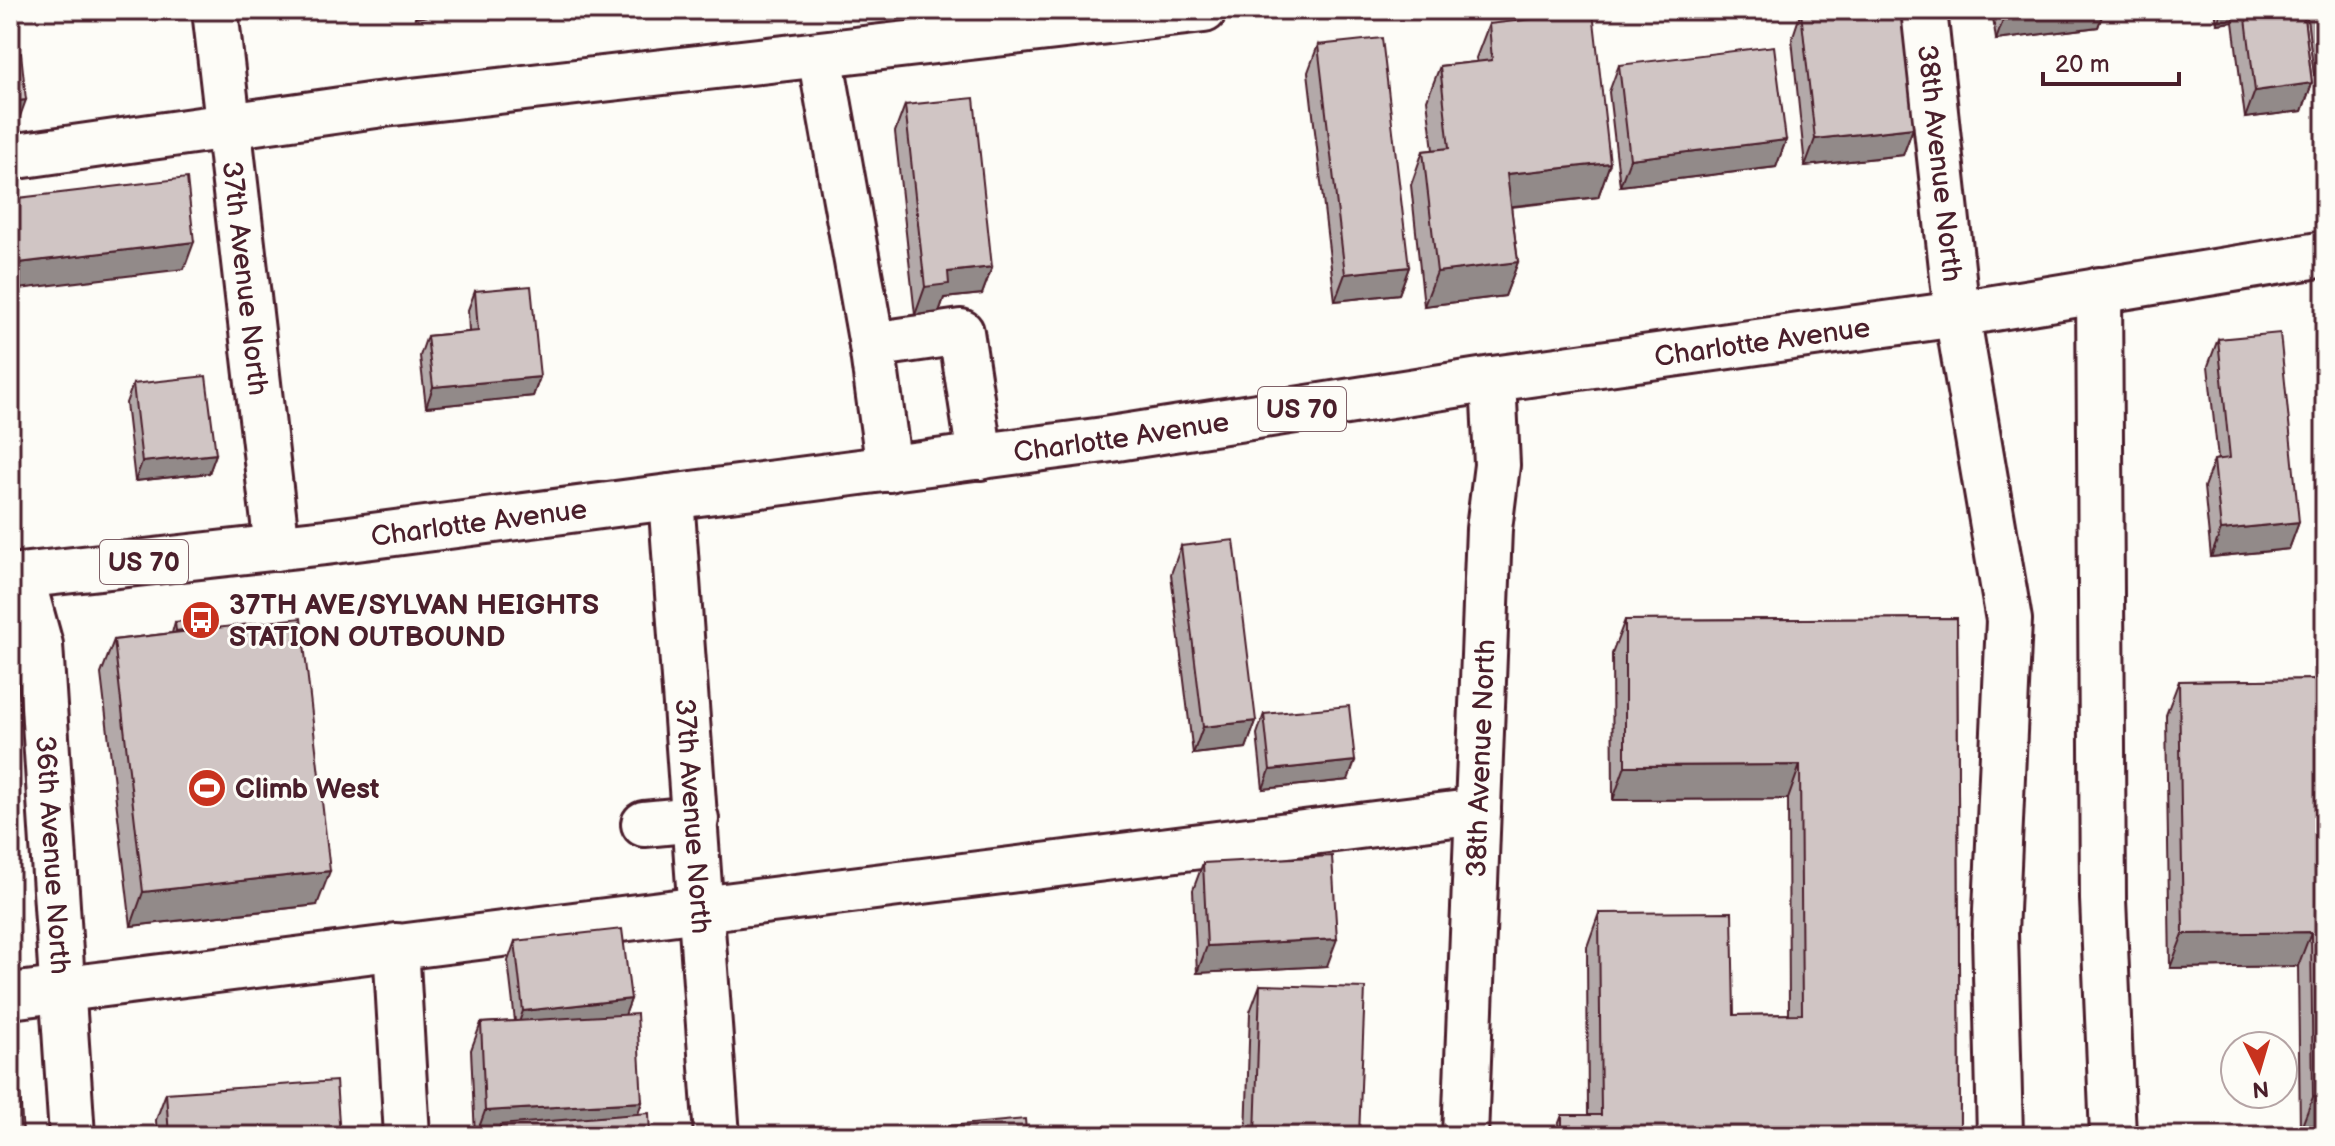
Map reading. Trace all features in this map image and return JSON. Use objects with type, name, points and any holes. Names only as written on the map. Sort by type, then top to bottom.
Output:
[{"type":"street","name":"37th Avenue North","points":[[215,10],[277,548]]},
{"type":"street","points":[[10,157],[376,105],[1204,10]]},
{"type":"street","name":"38th Avenue North","points":[[1924,10],[1957,314],[2009,620],[1995,933],[2000,1136]]},
{"type":"street","points":[[820,55],[872,345],[889,469]]},
{"type":"street","name":"Charlotte Avenue","points":[[15,576],[277,548],[980,457],[1493,379],[1957,314],[2325,254]]},
{"type":"street","points":[[2099,290],[2103,899],[2113,1136]]},
{"type":"street","points":[[872,345],[961,332],[980,457]]},
{"type":"street","name":"38th Avenue North","points":[[1465,1136],[1489,529],[1497,465],[1493,379]]},
{"type":"street","name":"37th Avenue North","points":[[671,497],[717,1136]]},
{"type":"street","name":"36th Avenue North","points":[[15,576],[40,645],[72,1136]]},
{"type":"street","points":[[10,996],[1478,811]]},
{"type":"street","points":[[644,824],[696,819]]},
{"type":"street","points":[[396,946],[407,1136]]},
{"type":"building","points":[[1900,10],[1913,128],[1815,139],[1801,12]]},
{"type":"building","points":[[2245,10],[2303,10],[2312,83],[2255,91]]},
{"type":"building","points":[[2319,10],[2325,10],[2325,48],[2324,48]]},
{"type":"building","points":[[1593,12],[1610,163],[1507,174],[1518,262],[1437,272],[1423,151],[1449,148],[1440,66],[1492,60],[1489,24]]},
{"type":"building","points":[[1382,38],[1409,267],[1345,274],[1318,45]]},
{"type":"building","points":[[1774,46],[1786,140],[1630,159],[1619,65]]},
{"type":"building","points":[[21,53],[26,100],[10,102],[10,54]]},
{"type":"building","points":[[974,98],[992,267],[948,272],[949,284],[925,287],[905,105]]},
{"type":"building","points":[[187,178],[194,242],[10,264],[10,199]]},
{"type":"building","points":[[531,286],[540,377],[433,387],[427,336],[478,331],[475,291]]},
{"type":"building","points":[[2280,333],[2299,522],[2221,530],[2214,460],[2230,458],[2218,339]]},
{"type":"building","points":[[206,376],[216,454],[142,462],[133,384]]},
{"type":"building","points":[[1234,540],[1256,721],[1203,727],[1181,546]]},
{"type":"building","points":[[301,618],[330,871],[143,892],[114,640]]},
{"type":"building","points":[[1957,618],[1960,1136],[1562,1136],[1562,1115],[1601,1115],[1599,913],[1732,912],[1734,1015],[1802,1014],[1800,765],[1625,766],[1625,620]]},
{"type":"building","points":[[201,619],[202,627],[176,631],[175,622]]},
{"type":"building","points":[[2325,679],[2325,1097],[2313,1097],[2311,932],[2183,934],[2179,681]]},
{"type":"building","points":[[1349,706],[1355,761],[1270,770],[1264,714]]},
{"type":"building","points":[[1332,856],[1337,939],[1207,946],[1203,863]]},
{"type":"building","points":[[622,929],[631,999],[523,1011],[515,941]]},
{"type":"building","points":[[1260,985],[1365,988],[1359,1136],[1255,1136]]},
{"type":"building","points":[[14,1001],[23,1136],[10,1136],[10,1002]]},
{"type":"building","points":[[637,1014],[642,1102],[485,1111],[481,1023]]},
{"type":"building","points":[[336,1081],[340,1136],[169,1136],[166,1093]]},
{"type":"building","points":[[649,1113],[650,1136],[500,1136],[500,1125]]},
{"type":"building","points":[[1025,1119],[1026,1131],[1052,1128],[1053,1136],[951,1136],[950,1126]]},
{"type":"building","points":[[878,1132],[878,1136],[841,1136],[841,1134]]},
{"type":"place","name":"37TH AVE/SYLVAN HEIGHTS STATION OUTBOUND","points":[[201,620]]},
{"type":"place","name":"Climb West","points":[[207,788]]}]
